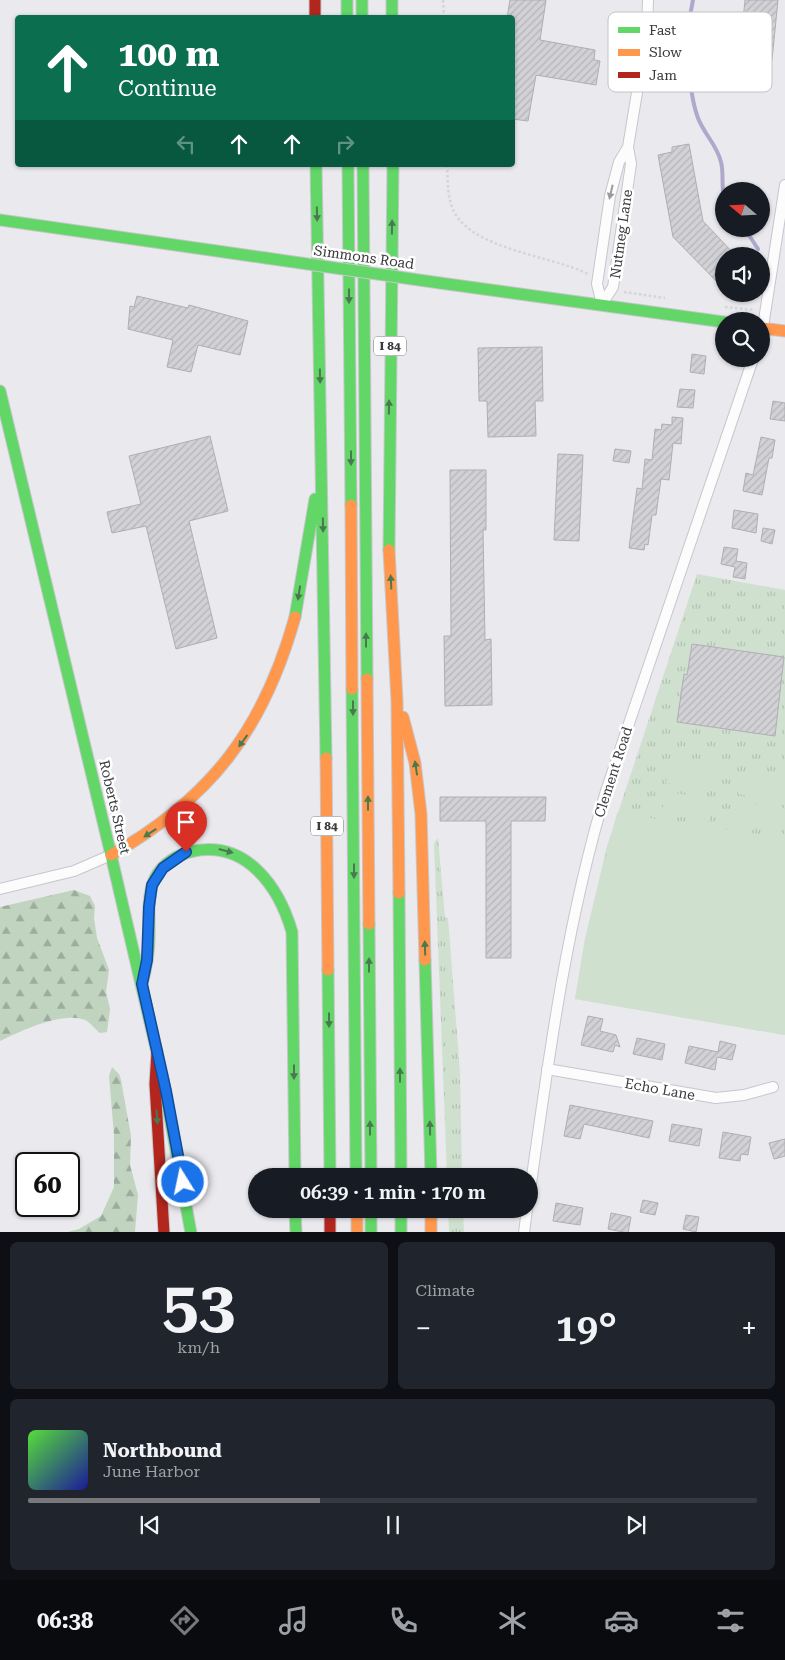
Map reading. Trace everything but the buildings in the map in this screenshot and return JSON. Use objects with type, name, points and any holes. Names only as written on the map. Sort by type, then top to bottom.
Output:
[{"type":"main road","points":[[314,0],[315,15]]},
{"type":"main road","points":[[347,0],[347,15]]},
{"type":"main road","points":[[362,0],[362,15]]},
{"type":"main road","points":[[392,0],[392,15]]},
{"type":"main road","name":"I 84","points":[[316,167],[326,733],[330,1168]]},
{"type":"main road","points":[[348,167],[356,1168]]},
{"type":"main road","points":[[363,167],[370,1168]]},
{"type":"main road","name":"I 84","points":[[393,167],[388,526],[397,701],[401,1168]]},
{"type":"main road","name":"Simmons Road","points":[[0,220],[440,284],[602,304],[715,321]]},
{"type":"main road","points":[[770,330],[785,331]]},
{"type":"main road","name":"Roberts Street","points":[[0,391],[142,984],[157,1051],[191,1232]]},
{"type":"main road","points":[[364,393],[371,417],[388,526]]},
{"type":"main road","points":[[111,856],[156,829],[191,800],[236,750],[263,708],[281,666],[290,638],[310,519],[322,476]]},
{"type":"main road","points":[[397,701],[412,746],[420,803],[431,1168]]},
{"type":"main road","points":[[142,984],[148,953],[151,890],[156,876],[169,862],[182,854],[196,850],[225,850],[250,863],[274,888],[288,915],[293,943],[295,1168]]},
{"type":"main road","points":[[157,1051],[155,1084],[164,1232]]},
{"type":"main road","points":[[296,1218],[296,1232]]},
{"type":"main road","points":[[330,1218],[330,1232]]},
{"type":"main road","points":[[357,1218],[357,1232]]},
{"type":"main road","points":[[371,1218],[371,1232]]},
{"type":"main road","points":[[401,1218],[402,1232]]},
{"type":"main road","points":[[431,1218],[431,1232]]},
{"type":"street","name":"Nutmeg Lane","points":[[602,304],[613,287],[631,164],[628,147],[637,92]]},
{"type":"street","name":"Nutmeg Lane","points":[[602,304],[597,284],[610,196],[619,162],[628,147]]},
{"type":"street","name":"Nutmeg Lane","points":[[616,173],[629,178]]},
{"type":"street","points":[[765,312],[785,185]]},
{"type":"street","name":"Clement Road","points":[[533,1168],[547,1069],[571,930],[588,849],[750,367]]},
{"type":"street","points":[[0,889],[74,871],[111,856]]},
{"type":"street","name":"Echo Lane","points":[[547,1069],[716,1098],[744,1095],[773,1087]]},
{"type":"street","points":[[524,1232],[526,1218]]},
{"type":"path","points":[[443,0],[444,15]]},
{"type":"path","points":[[447,167],[452,207],[462,224],[472,232],[490,241],[572,267],[593,276]]},
{"type":"path","points":[[620,290],[672,299]]},
{"type":"path","points":[[723,307],[754,310]]},
{"type":"green space","points":[[697,574],[785,590],[785,1035],[575,999],[585,939],[607,846]]},
{"type":"green space","points":[[669,761],[717,767],[714,789],[666,783]]},
{"type":"green space","points":[[741,772],[785,778],[785,800],[738,794]]},
{"type":"green space","points":[[665,792],[712,798],[709,821],[662,814]]},
{"type":"green space","points":[[737,802],[784,808],[782,830],[734,824]]},
{"type":"green space","points":[[617,813],[785,838],[785,1035],[575,999],[585,939]]},
{"type":"green space","points":[[438,838],[445,917],[448,918],[460,1072],[462,1168],[447,1168],[434,843]]},
{"type":"green space","points":[[74,890],[90,896],[95,906],[94,918],[97,938],[109,970],[106,992],[110,1009],[107,1032],[100,1033],[85,1020],[65,1018],[42,1023],[0,1041],[0,907]]},
{"type":"green space","points":[[112,1067],[119,1074],[121,1080],[131,1136],[130,1165],[138,1195],[135,1232],[68,1232],[79,1229],[101,1216],[114,1187],[114,1135],[109,1076]]},
{"type":"green space","points":[[448,1218],[463,1218],[464,1232],[449,1232]]},
{"type":"waterway","points":[[691,12],[693,0]]},
{"type":"waterway","points":[[692,92],[698,118],[719,156],[722,166],[723,182]]},
{"type":"waterway","points":[[751,238],[757,247]]},
{"type":"traffic: fast","points":[[347,0],[347,15]]},
{"type":"traffic: fast","points":[[362,0],[362,15]]},
{"type":"traffic: fast","points":[[392,0],[392,15]]},
{"type":"traffic: fast","points":[[316,167],[326,758]]},
{"type":"traffic: fast","points":[[348,167],[351,505]]},
{"type":"traffic: fast","points":[[363,167],[367,679]]},
{"type":"traffic: fast","points":[[389,550],[393,167]]},
{"type":"traffic: fast","points":[[0,220],[266,258]]},
{"type":"traffic: fast","points":[[266,258],[440,283]]},
{"type":"traffic: fast","points":[[440,283],[715,321]]},
{"type":"traffic: fast","points":[[0,391],[111,855]]},
{"type":"traffic: fast","points":[[295,617],[315,499]]},
{"type":"traffic: fast","points":[[352,689],[356,1168]]},
{"type":"traffic: fast","points":[[142,984],[148,950],[150,893],[155,878],[162,868],[182,854],[213,850],[230,853],[245,860],[258,871],[279,899],[292,932],[295,1168]]},
{"type":"traffic: fast","points":[[111,855],[162,1074],[191,1232]]},
{"type":"traffic: fast","points":[[399,893],[401,1168]]},
{"type":"traffic: fast","points":[[369,924],[371,1168]]},
{"type":"traffic: fast","points":[[425,960],[431,1168]]},
{"type":"traffic: fast","points":[[328,970],[330,1168]]},
{"type":"traffic: fast","points":[[295,1218],[296,1232]]},
{"type":"traffic: fast","points":[[371,1218],[371,1232]]},
{"type":"traffic: fast","points":[[401,1218],[401,1232]]},
{"type":"traffic: slow","points":[[770,329],[785,331]]},
{"type":"traffic: slow","points":[[351,505],[352,689]]},
{"type":"traffic: slow","points":[[389,550],[397,701],[399,893]]},
{"type":"traffic: slow","points":[[111,855],[147,833],[178,809],[205,784],[229,756],[250,726],[267,693],[282,657],[295,617]]},
{"type":"traffic: slow","points":[[367,679],[369,924]]},
{"type":"traffic: slow","points":[[403,717],[415,763],[421,814],[425,960]]},
{"type":"traffic: slow","points":[[326,758],[328,970]]},
{"type":"traffic: slow","points":[[357,1218],[357,1232]]},
{"type":"traffic: slow","points":[[431,1218],[431,1232]]},
{"type":"traffic: jam","points":[[315,0],[315,15]]},
{"type":"traffic: jam","points":[[157,1051],[155,1084],[164,1232]]},
{"type":"traffic: jam","points":[[330,1218],[330,1232]]},
{"type":"route","points":[[183,1182],[166,1091],[142,984],[147,960],[149,907],[152,885],[156,876],[169,862],[186,852]]}]
